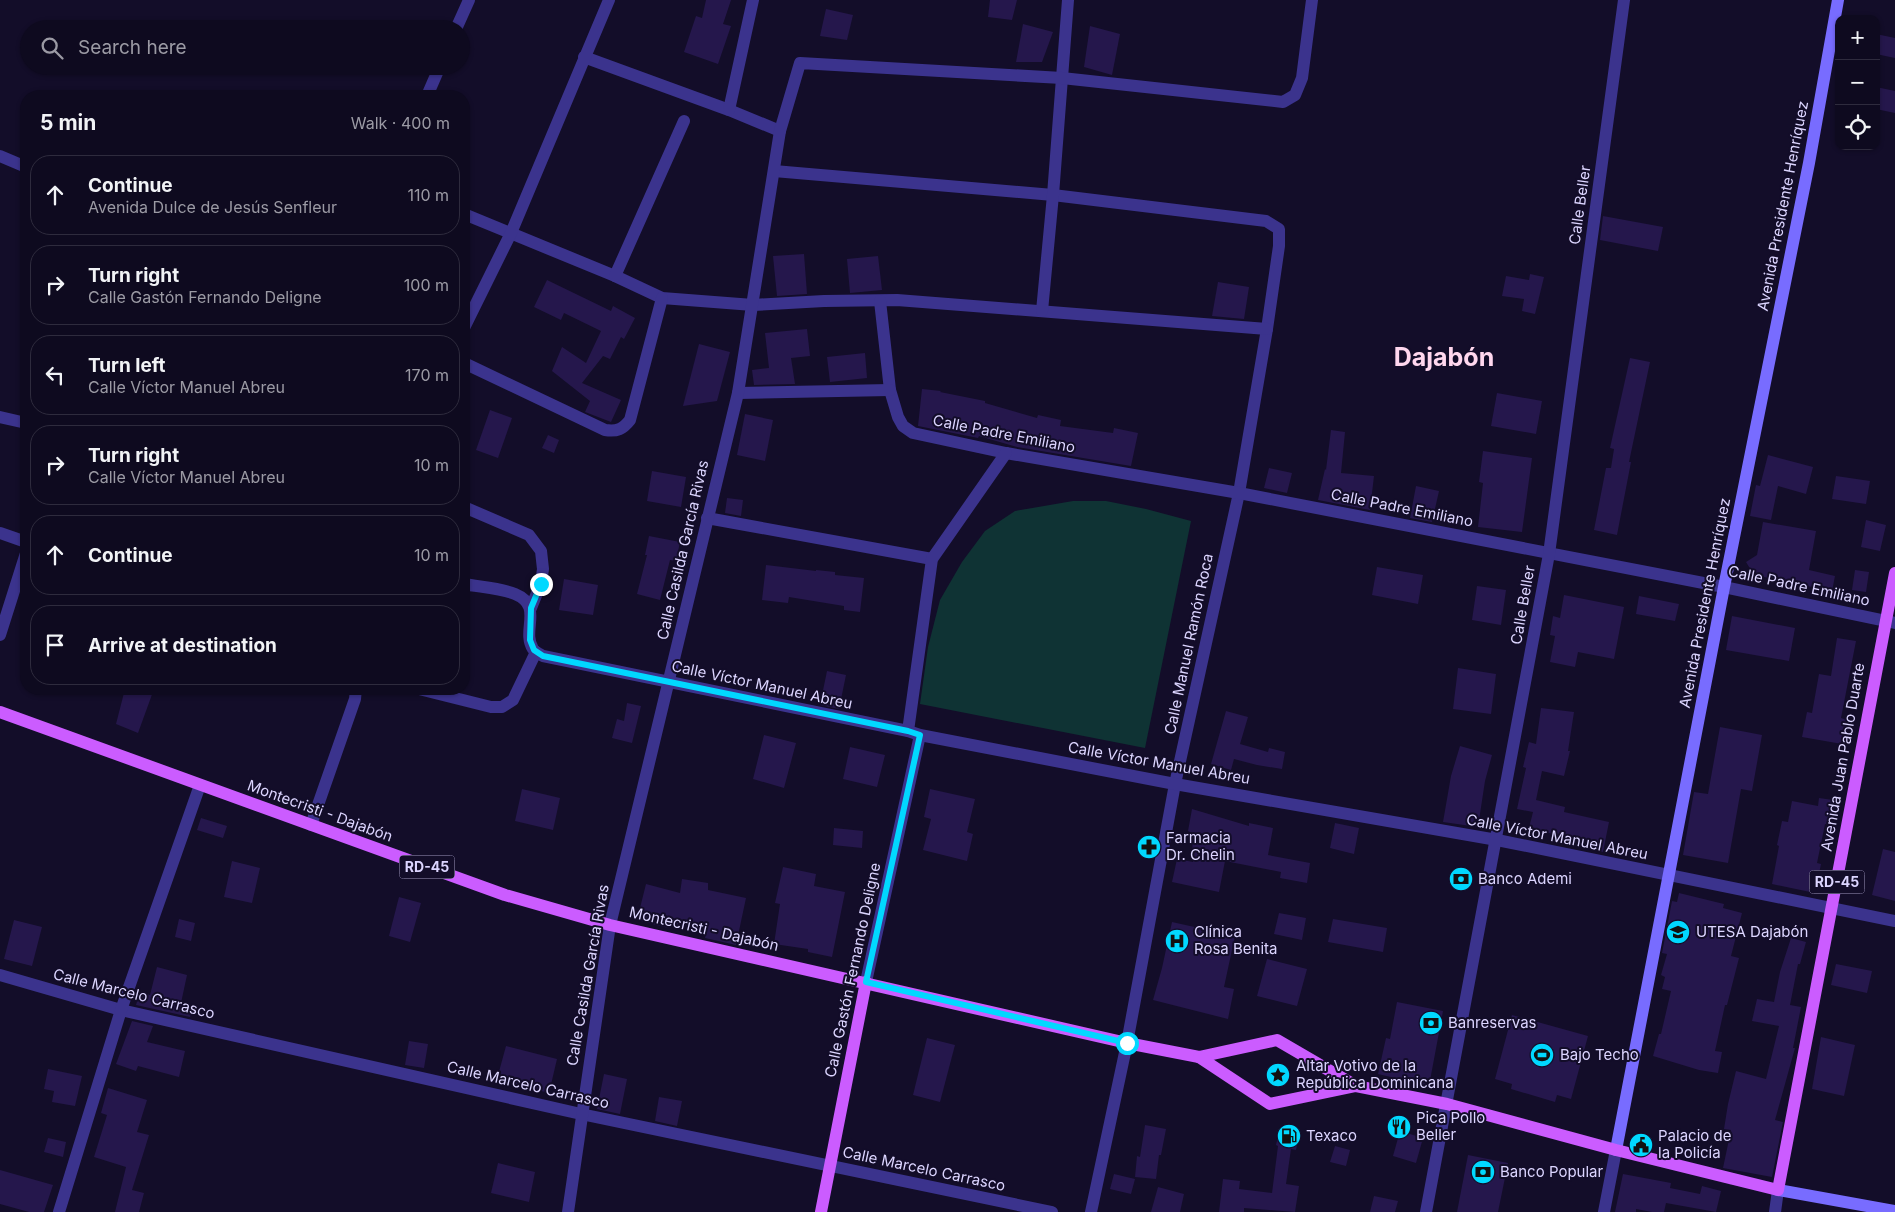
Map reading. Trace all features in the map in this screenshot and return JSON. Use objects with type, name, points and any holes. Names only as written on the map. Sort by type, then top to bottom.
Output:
[{"type":"main road","name":"Avenida Juan Pablo Duarte","points":[[1778,1190],[1890,622],[1895,573]]},
{"type":"main road","name":"Montecristi - Dajabón","points":[[0,712],[505,895],[610,925],[866,982]]},
{"type":"main road","name":"RD-45","points":[[866,982],[1127,1043],[1199,1057],[1270,1104],[1356,1086]]},
{"type":"main road","name":"Calle Gastón Fernando Deligne","points":[[820,1212],[866,982]]},
{"type":"main road","name":"RD-45","points":[[1199,1057],[1278,1040],[1356,1086],[1447,1104],[1616,1150],[1778,1190]]},
{"type":"street","points":[[460,20],[469,0]]},
{"type":"street","points":[[470,316],[511,233],[609,0]]},
{"type":"street","points":[[729,110],[753,0]]},
{"type":"street","points":[[1042,312],[1068,0]]},
{"type":"street","points":[[1062,78],[1283,102],[1295,95],[1302,78],[1312,0]]},
{"type":"street","name":"Calle Beller","points":[[1426,1212],[1549,554],[1624,0]]},
{"type":"street","name":"Avenida Presidente Henríquez","points":[[1604,1212],[1724,587],[1809,163],[1838,0]]},
{"type":"street","points":[[584,57],[780,130]]},
{"type":"street","name":"Calle Casilda García Rivas","points":[[568,1212],[610,925],[669,682],[706,518],[738,392],[780,130],[800,63],[1062,78]]},
{"type":"street","points":[[430,90],[436,75]]},
{"type":"street","points":[[615,276],[684,121]]},
{"type":"street","points":[[0,156],[20,164]]},
{"type":"street","points":[[774,171],[1053,195]]},
{"type":"street","name":"Calle Manuel Ramón Roca","points":[[1053,195],[1266,221],[1279,229],[1279,246],[1267,329],[1239,493],[1175,784],[1127,1043],[1091,1212]]},
{"type":"street","points":[[470,216],[615,276],[662,298],[753,304],[897,300],[1267,329]]},
{"type":"street","points":[[470,366],[605,430],[621,429],[630,420],[662,298]]},
{"type":"street","points":[[738,392],[890,390],[880,301]]},
{"type":"street","name":"Calle Padre Emiliano","points":[[890,390],[898,417],[903,426],[913,433],[1006,452],[1239,493],[1724,587],[1890,622]]},
{"type":"street","points":[[0,417],[20,421]]},
{"type":"street","points":[[706,518],[932,559],[1006,452]]},
{"type":"street","points":[[443,695],[491,707],[502,707],[513,700],[536,652],[530,640],[531,608],[541,584],[543,569],[541,551],[529,535],[470,510]]},
{"type":"street","points":[[0,533],[20,540]]},
{"type":"street","name":"Calle Gastón Fernando Deligne","points":[[866,982],[914,733],[932,559]]},
{"type":"street","points":[[0,636],[20,572]]},
{"type":"street","points":[[470,585],[514,594],[525,600],[531,608]]},
{"type":"street","name":"Calle Víctor Manuel Abreu","points":[[536,652],[543,656],[914,733],[1175,784],[1497,840],[1895,922]]},
{"type":"street","points":[[311,825],[355,695]]},
{"type":"street","points":[[59,1212],[121,1010],[200,785]]},
{"type":"street","name":"Calle Marcelo Carrasco","points":[[0,975],[121,1010],[581,1114],[1052,1212]]},
{"type":"street","points":[[1778,1190],[1895,1211]]},
{"type":"street","name":"Avenida Juan Pablo Duarte","points":[[1775,1212],[1778,1190]]},
{"type":"green space","points":[[1073,501],[1106,501],[1191,521],[1145,748],[920,704],[928,647],[940,600],[962,562],[985,531],[1015,511]]},
{"type":"building","points":[[706,0],[731,0],[723,24],[731,26],[718,64],[684,52],[696,16],[702,18]]},
{"type":"building","points":[[990,0],[1017,0],[1012,20],[988,17]]},
{"type":"building","points":[[826,9],[853,15],[847,40],[820,36]]},
{"type":"building","points":[[1023,24],[1053,32],[1042,62],[1016,62]]},
{"type":"building","points":[[1090,26],[1120,34],[1112,75],[1084,67]]},
{"type":"building","points":[[1880,35],[1895,38],[1895,58],[1880,55]]},
{"type":"building","points":[[1880,88],[1895,91],[1895,113],[1880,110]]},
{"type":"building","points":[[1603,216],[1663,227],[1658,251],[1600,240]]},
{"type":"building","points":[[804,254],[807,294],[777,296],[773,256]]},
{"type":"building","points":[[878,256],[882,290],[850,293],[847,259]]},
{"type":"building","points":[[1530,274],[1544,277],[1535,314],[1522,311],[1524,299],[1502,296],[1506,276],[1529,280]]},
{"type":"building","points":[[547,280],[611,311],[613,306],[635,318],[624,339],[621,337],[610,359],[603,356],[582,383],[621,400],[611,422],[585,412],[590,401],[552,371],[562,347],[586,363],[601,331],[564,313],[561,320],[534,307]]},
{"type":"building","points":[[1218,282],[1249,287],[1244,319],[1212,316]]},
{"type":"building","points":[[807,329],[810,356],[791,358],[795,384],[754,385],[752,370],[769,368],[765,333]]},
{"type":"building","points":[[699,344],[730,352],[717,401],[683,406]]},
{"type":"building","points":[[865,353],[867,378],[830,382],[827,357]]},
{"type":"building","points":[[1630,358],[1650,362],[1629,462],[1631,462],[1617,535],[1594,530],[1606,468],[1611,468],[1614,449],[1610,448]]},
{"type":"building","points":[[922,389],[941,391],[985,401],[985,403],[1037,418],[1038,415],[1061,420],[1060,426],[1113,433],[1114,428],[1138,433],[1131,466],[1017,447],[979,436],[978,438],[918,426]]},
{"type":"building","points":[[1497,393],[1542,401],[1536,434],[1491,426]]},
{"type":"building","points":[[490,410],[512,418],[498,458],[476,450]]},
{"type":"building","points":[[745,414],[773,420],[765,461],[737,455]]},
{"type":"building","points":[[1331,430],[1345,432],[1341,473],[1374,476],[1370,510],[1318,500],[1326,470]]},
{"type":"building","points":[[548,435],[559,440],[554,453],[542,448]]},
{"type":"building","points":[[1483,451],[1532,458],[1522,532],[1478,527],[1483,483],[1479,482]]},
{"type":"building","points":[[1768,455],[1813,467],[1806,494],[1778,486],[1771,520],[1750,516],[1756,485],[1760,486]]},
{"type":"building","points":[[1269,468],[1292,473],[1287,493],[1264,488]]},
{"type":"building","points":[[652,471],[686,477],[681,507],[647,501]]},
{"type":"building","points":[[1836,476],[1870,481],[1866,504],[1832,499]]},
{"type":"building","points":[[1416,486],[1439,491],[1432,522],[1410,518]]},
{"type":"building","points":[[727,498],[743,500],[741,516],[725,513]]},
{"type":"building","points":[[1866,520],[1886,525],[1880,551],[1861,547]]},
{"type":"building","points":[[1763,522],[1816,531],[1809,570],[1835,576],[1832,591],[1754,575],[1746,562],[1757,555]]},
{"type":"building","points":[[649,536],[680,542],[676,561],[670,560],[660,600],[637,594],[647,555],[645,555]]},
{"type":"building","points":[[766,565],[835,572],[835,575],[864,578],[860,612],[844,610],[844,606],[789,597],[788,603],[762,600]]},
{"type":"building","points":[[1377,567],[1423,575],[1418,604],[1372,595]]},
{"type":"building","points":[[1855,570],[1869,572],[1866,592],[1852,590]]},
{"type":"building","points":[[564,579],[598,585],[593,615],[559,610]]},
{"type":"building","points":[[1477,586],[1506,590],[1501,625],[1472,620]]},
{"type":"building","points":[[1564,595],[1624,607],[1614,659],[1578,652],[1575,667],[1550,662],[1555,636],[1550,635],[1553,616],[1560,618]]},
{"type":"building","points":[[1639,596],[1679,604],[1675,621],[1636,614]]},
{"type":"building","points":[[1732,616],[1795,628],[1789,661],[1726,650]]},
{"type":"building","points":[[1837,638],[1856,641],[1841,718],[1847,720],[1842,744],[1802,737],[1807,712],[1812,713],[1819,674],[1831,676]]},
{"type":"building","points":[[1458,668],[1496,674],[1491,714],[1453,709]]},
{"type":"building","points":[[827,671],[846,675],[839,709],[820,705]]},
{"type":"building","points":[[123,695],[152,695],[138,733],[116,724]]},
{"type":"building","points":[[627,703],[641,706],[632,743],[612,738],[617,719],[624,721]]},
{"type":"building","points":[[1541,708],[1574,712],[1568,751],[1570,751],[1564,776],[1542,771],[1536,800],[1565,807],[1564,812],[1609,822],[1603,852],[1576,844],[1577,840],[1529,828],[1533,812],[1517,809],[1526,768],[1523,767],[1529,742],[1536,744]]},
{"type":"building","points":[[1226,711],[1248,717],[1240,744],[1268,752],[1269,748],[1285,752],[1282,769],[1234,759],[1231,770],[1211,764]]},
{"type":"building","points":[[1720,727],[1762,735],[1752,791],[1741,789],[1728,863],[1683,855],[1694,792],[1708,794]]},
{"type":"building","points":[[764,735],[796,743],[784,788],[753,779]]},
{"type":"building","points":[[1460,746],[1492,755],[1485,781],[1478,827],[1443,822],[1451,776]]},
{"type":"building","points":[[850,747],[885,755],[877,787],[843,779]]},
{"type":"building","points":[[522,789],[560,798],[553,830],[515,821]]},
{"type":"building","points":[[930,789],[975,799],[967,832],[973,834],[967,861],[923,850],[931,819],[924,817]]},
{"type":"building","points":[[1819,798],[1833,800],[1829,825],[1825,824],[1817,863],[1821,864],[1815,893],[1772,884],[1782,821],[1788,822],[1792,801],[1818,806]]},
{"type":"building","points":[[1192,809],[1249,826],[1249,823],[1273,828],[1268,855],[1310,863],[1307,883],[1280,878],[1281,872],[1225,861],[1219,892],[1172,882],[1177,859],[1193,862],[1192,833],[1188,831]]},
{"type":"building","points":[[201,818],[227,826],[223,838],[197,830]]},
{"type":"building","points":[[1335,823],[1359,828],[1354,854],[1330,848]]},
{"type":"building","points":[[834,828],[863,831],[862,848],[833,845]]},
{"type":"building","points":[[1883,849],[1895,852],[1895,901],[1872,895]]},
{"type":"building","points":[[232,861],[260,868],[252,903],[224,897]]},
{"type":"building","points":[[783,867],[816,874],[814,886],[845,892],[832,957],[808,952],[808,949],[774,944],[780,904],[775,903]]},
{"type":"building","points":[[682,879],[708,883],[708,890],[746,898],[736,945],[705,938],[707,929],[669,924],[668,928],[637,920],[646,884],[680,893]]},
{"type":"building","points":[[1679,893],[1724,904],[1723,908],[1742,913],[1731,956],[1739,958],[1727,1005],[1725,1005],[1715,1051],[1722,1052],[1718,1073],[1699,1070],[1653,1056],[1659,1034],[1661,1034],[1671,991],[1662,989],[1665,977],[1661,975],[1667,954],[1662,953],[1672,901],[1677,902]]},
{"type":"building","points":[[399,897],[421,903],[410,942],[389,936]]},
{"type":"building","points":[[1279,913],[1306,918],[1302,940],[1274,934]]},
{"type":"building","points":[[179,919],[195,923],[191,941],[175,937]]},
{"type":"building","points":[[1333,919],[1387,928],[1383,952],[1328,942]]},
{"type":"building","points":[[14,920],[42,927],[32,966],[4,959]]},
{"type":"building","points":[[1172,922],[1235,936],[1224,987],[1234,989],[1228,1019],[1153,1000]]},
{"type":"building","points":[[1791,938],[1806,942],[1800,964],[1798,964],[1790,1005],[1801,1007],[1793,1048],[1795,1048],[1775,1120],[1783,1122],[1772,1177],[1723,1168],[1731,1130],[1724,1129],[1736,1071],[1766,1079],[1779,1026],[1752,1021],[1757,999],[1774,1002],[1780,972]]},
{"type":"building","points":[[1267,959],[1307,969],[1297,1006],[1257,996]]},
{"type":"building","points":[[1836,964],[1872,971],[1867,993],[1831,985]]},
{"type":"building","points":[[157,967],[187,975],[181,1003],[193,1006],[190,1017],[136,1005],[140,992],[150,995]]},
{"type":"building","points":[[1397,1002],[1443,1011],[1429,1086],[1378,1074],[1386,1038],[1390,1039]]},
{"type":"building","points":[[1512,1015],[1588,1036],[1571,1099],[1557,1095],[1555,1102],[1511,1089],[1512,1084],[1495,1079]]},
{"type":"building","points":[[132,1021],[153,1026],[147,1042],[185,1051],[179,1077],[138,1066],[136,1071],[116,1064]]},
{"type":"building","points":[[1821,1037],[1855,1045],[1844,1096],[1812,1089]]},
{"type":"building","points":[[927,1038],[955,1045],[940,1102],[913,1095]]},
{"type":"building","points":[[409,1041],[428,1044],[424,1068],[405,1065]]},
{"type":"building","points":[[506,1046],[557,1059],[549,1093],[497,1079]]},
{"type":"building","points":[[48,1069],[82,1076],[75,1106],[52,1102],[54,1091],[44,1089]]},
{"type":"building","points":[[604,1074],[627,1079],[620,1114],[597,1109]]},
{"type":"building","points":[[108,1088],[147,1100],[137,1132],[149,1135],[132,1190],[144,1193],[139,1212],[115,1212],[126,1167],[94,1157],[107,1115],[101,1113]]},
{"type":"building","points":[[659,1097],[682,1101],[677,1126],[655,1121]]},
{"type":"building","points":[[1145,1125],[1166,1129],[1161,1155],[1159,1155],[1156,1179],[1135,1177],[1137,1156],[1140,1157]]},
{"type":"building","points":[[1280,1128],[1300,1132],[1296,1150],[1291,1149],[1286,1184],[1299,1186],[1295,1212],[1244,1208],[1244,1212],[1219,1212],[1223,1179],[1240,1181],[1239,1189],[1272,1193],[1278,1146],[1276,1145]]},
{"type":"building","points":[[1400,1131],[1423,1138],[1416,1163],[1393,1156]]},
{"type":"building","points":[[48,1138],[66,1142],[63,1157],[44,1152]]},
{"type":"building","points":[[1335,1146],[1350,1150],[1346,1166],[1330,1162]]},
{"type":"building","points":[[1468,1155],[1508,1163],[1498,1212],[1457,1212]]},
{"type":"building","points":[[498,1163],[535,1172],[529,1202],[491,1193]]},
{"type":"building","points":[[0,1170],[53,1185],[44,1212],[29,1212],[0,1204]]},
{"type":"building","points":[[1114,1174],[1135,1179],[1131,1194],[1110,1189]]},
{"type":"building","points":[[1623,1174],[1671,1183],[1670,1188],[1700,1194],[1702,1186],[1721,1191],[1716,1212],[1666,1203],[1664,1212],[1636,1209],[1636,1212],[1615,1212]]},
{"type":"building","points":[[1158,1187],[1184,1194],[1180,1212],[1151,1212]]},
{"type":"building","points":[[1374,1196],[1398,1201],[1395,1212],[1370,1212]]},
{"type":"place","name":"Farmacia Dr. Chelin","points":[[1149,847]]},
{"type":"place","name":"Banco Ademi","points":[[1461,879]]},
{"type":"place","name":"UTESA Dajabón","points":[[1678,932]]},
{"type":"place","name":"Clínica Rosa Benita","points":[[1177,941]]},
{"type":"place","name":"Banreservas","points":[[1431,1023]]},
{"type":"place","name":"Bajo Techo","points":[[1542,1055]]},
{"type":"place","name":"Altar Votivo de la República Dominicana","points":[[1278,1075]]},
{"type":"place","name":"Pica Pollo Beller","points":[[1399,1127]]},
{"type":"place","name":"Texaco","points":[[1289,1136]]},
{"type":"place","name":"Palacio de la Policía","points":[[1641,1145]]},
{"type":"place","name":"Banco Popular","points":[[1483,1172]]},
{"type":"district","name":"Dajabón","points":[[1444,357]]},
{"type":"route","points":[[541,584],[531,608],[530,640],[534,650],[543,656],[920,735],[866,982],[1127,1043]]}]
